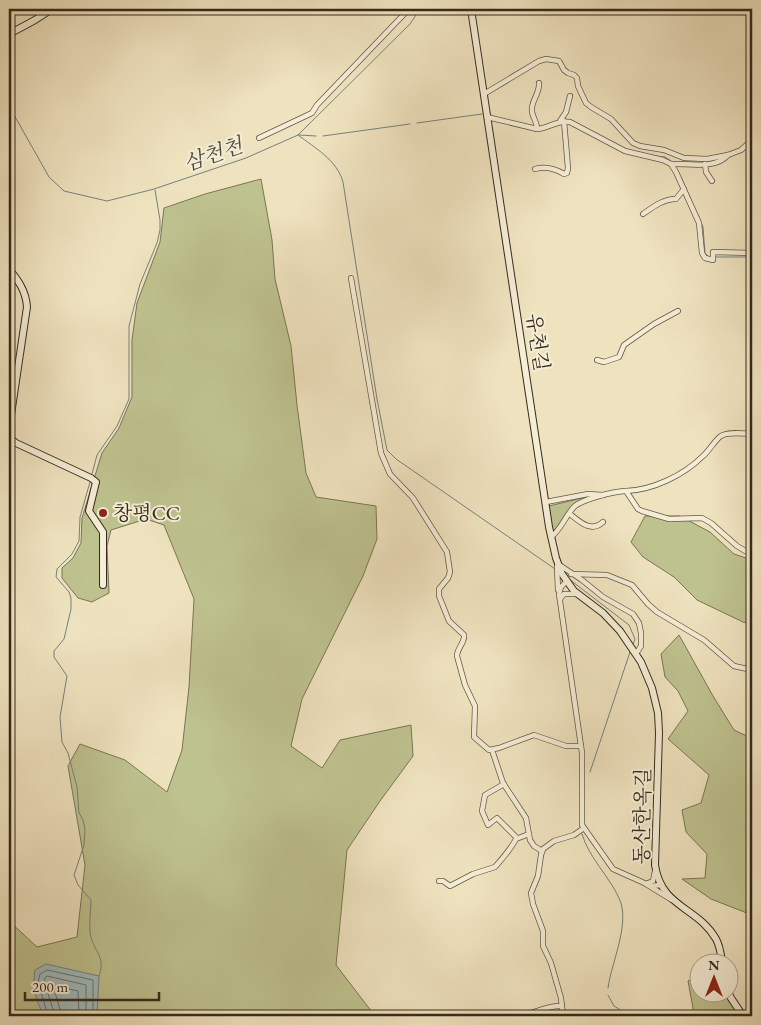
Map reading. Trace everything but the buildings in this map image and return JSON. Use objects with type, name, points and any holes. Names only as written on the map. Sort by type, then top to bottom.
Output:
[{"type":"street","points":[[9,34],[52,9]]},
{"type":"street","points":[[258,138],[312,113],[317,105],[409,9]]},
{"type":"street","name":"유천길","points":[[471,9],[551,537],[557,563],[567,581],[579,596],[612,622],[633,649]]},
{"type":"street","points":[[484,94],[539,61],[546,59],[560,61],[564,70],[576,78],[586,103],[612,119],[633,143],[640,146],[664,150],[684,158],[707,159],[728,155],[741,150],[752,140]]},
{"type":"street","points":[[537,129],[537,123],[532,113],[533,103],[540,90],[539,83]]},
{"type":"street","points":[[535,169],[546,168],[567,174],[568,168],[562,121],[570,96]]},
{"type":"street","points":[[487,117],[537,129],[562,121],[579,126],[625,151],[663,160],[671,164],[704,164],[722,160],[728,155]]},
{"type":"street","points":[[671,164],[699,223],[702,253],[706,258],[713,260],[714,252],[752,253]]},
{"type":"street","points":[[704,164],[706,172],[712,181]]},
{"type":"street","points":[[642,214],[659,203],[676,199],[684,189]]},
{"type":"street","points":[[9,269],[20,283],[27,307],[9,428]]},
{"type":"street","points":[[351,278],[381,454],[390,474],[413,498],[449,557],[450,572],[448,578],[439,589],[439,599],[449,621],[464,635],[464,640],[457,652],[457,656],[465,685],[475,706],[474,738],[486,748],[492,750],[534,735],[566,746],[581,746]]},
{"type":"street","points":[[597,360],[604,362],[619,358],[624,345],[654,324],[678,311]]},
{"type":"street","points":[[551,537],[558,531],[575,506],[607,495],[651,486],[683,471],[704,456],[721,436],[752,434]]},
{"type":"street","points":[[9,438],[96,482],[89,511],[103,532],[103,585]]},
{"type":"street","points":[[626,491],[638,509],[669,519],[702,518],[711,523],[737,546],[752,555]]},
{"type":"street","points":[[546,502],[588,494],[607,495]]},
{"type":"street","points":[[570,514],[593,528],[603,522]]},
{"type":"street","points":[[557,563],[603,597],[633,614],[639,622],[641,634],[641,646],[633,649]]},
{"type":"street","points":[[557,563],[559,596],[581,746],[581,821],[615,871],[651,886],[661,885]]},
{"type":"street","points":[[571,574],[608,575],[632,586],[657,612],[704,640],[734,666],[752,670]]},
{"type":"street","points":[[559,596],[561,587],[567,581]]},
{"type":"street","points":[[559,596],[567,593],[579,596]]},
{"type":"street","name":"동산한옥길","points":[[633,649],[647,674],[656,698],[658,713],[659,743],[655,865],[661,885],[673,900],[697,918],[710,931],[719,944],[720,952]]},
{"type":"street","points":[[492,750],[504,784],[524,816],[532,844],[542,851]]},
{"type":"street","points":[[504,784],[485,795],[482,811],[488,825],[497,818],[517,838]]},
{"type":"street","points":[[563,1016],[551,963],[543,946],[543,931],[532,896],[532,890],[538,876],[542,851],[554,842],[574,835],[584,828]]},
{"type":"street","points":[[439,881],[443,881],[450,886],[473,874],[494,868],[500,858],[512,848],[517,838],[529,834]]},
{"type":"street","points":[[646,884],[654,880],[655,865]]},
{"type":"street","points":[[646,884],[673,900]]},
{"type":"street","points":[[734,1002],[743,1016]]},
{"type":"street","points":[[518,1016],[530,1015],[555,1005],[562,1006]]},
{"type":"green space","points":[[261,179],[272,240],[275,279],[291,346],[306,473],[316,497],[376,506],[377,539],[363,576],[302,699],[291,746],[322,768],[340,740],[411,725],[413,756],[347,850],[336,965],[375,1016],[9,1016],[9,921],[37,947],[77,937],[85,865],[68,766],[80,744],[125,760],[167,792],[182,750],[189,687],[194,599],[164,525],[146,519],[111,530],[107,546],[109,593],[92,602],[78,598],[62,578],[62,568],[73,558],[81,543],[82,518],[102,453],[119,428],[132,397],[132,340],[137,303],[160,242],[164,208],[205,194]]},
{"type":"green space","points":[[590,496],[576,504],[553,534],[549,506]]},
{"type":"green space","points":[[645,516],[680,516],[710,532],[734,554],[752,560],[752,624],[743,622],[697,600],[674,577],[643,557],[631,542]]},
{"type":"green space","points":[[679,635],[734,730],[751,738],[752,915],[711,899],[682,879],[705,878],[707,854],[686,832],[682,810],[701,803],[709,775],[668,739],[688,711],[678,691],[665,677],[661,654]]},
{"type":"green space","points":[[692,1002],[733,1002],[743,1016],[692,1016]]},
{"type":"water","points":[[46,964],[99,976],[97,1016],[45,1016],[37,1000],[34,982],[35,970]]},
{"type":"waterway","name":"삼천천","points":[[9,106],[49,177],[64,191],[107,201],[154,189],[246,158],[298,135],[410,24],[420,9]]},
{"type":"waterway","points":[[417,123],[482,114]]},
{"type":"waterway","points":[[323,136],[410,124]]},
{"type":"waterway","points":[[298,135],[331,161],[343,182],[377,399],[387,450],[396,459],[555,569]]},
{"type":"waterway","points":[[299,135],[316,136]]},
{"type":"waterway","points":[[655,156],[665,157],[671,161]]},
{"type":"waterway","points":[[681,177],[703,227],[705,253],[709,257]]},
{"type":"waterway","points":[[92,474],[97,455],[117,426],[129,399],[129,326],[140,284],[157,243],[160,230],[155,190]]},
{"type":"waterway","points":[[716,257],[752,257]]},
{"type":"waterway","points":[[90,482],[80,517],[79,541],[72,554],[57,569],[56,577],[69,592],[71,609],[64,639],[54,651],[54,657],[67,676],[60,717],[62,742],[68,753],[77,787],[79,813],[85,829],[84,845],[74,875],[78,885],[91,900],[90,931],[100,958],[101,969],[99,976]]},
{"type":"waterway","points":[[569,579],[629,625],[635,639],[633,644]]},
{"type":"waterway","points":[[590,772],[630,652]]},
{"type":"waterway","points":[[582,834],[589,851],[615,890],[622,908],[622,931],[608,988]]},
{"type":"waterway","points":[[608,995],[614,1006],[630,1016]]},
{"type":"place","name":"창평CC","points":[[103,513]]}]
